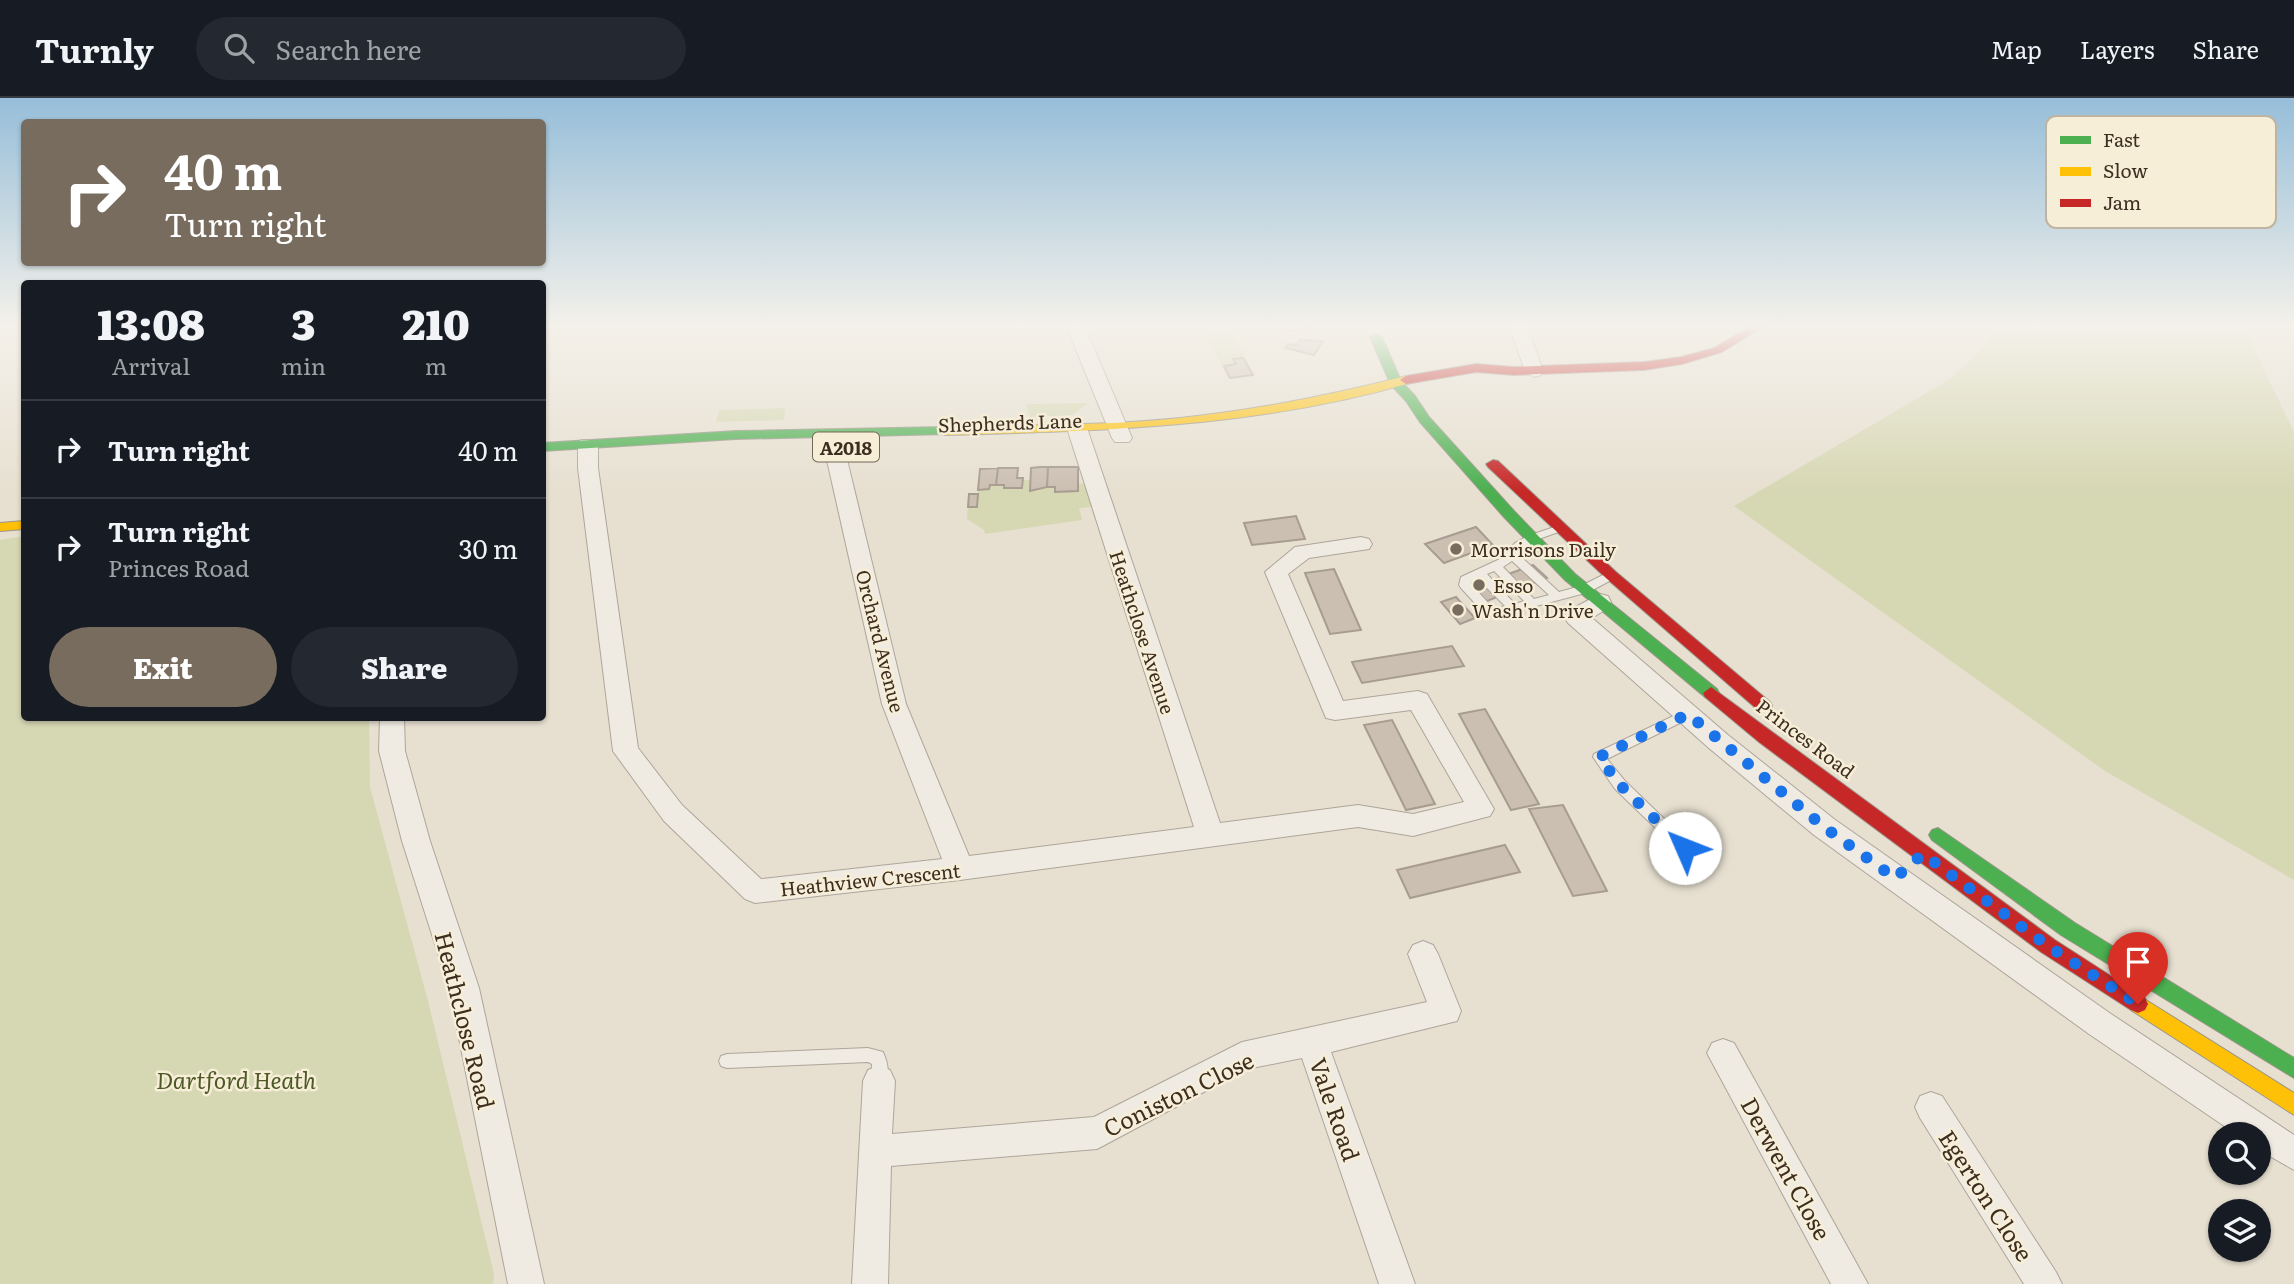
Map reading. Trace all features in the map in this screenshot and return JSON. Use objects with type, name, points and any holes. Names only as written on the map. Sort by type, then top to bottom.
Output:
[{"type":"main road","name":"Shepherds Lane","points":[[1121,432],[1247,413],[1382,387],[1402,380]]},
{"type":"main road","name":"Princes Road","points":[[1416,380],[1422,395],[1424,419],[1532,538],[1592,596],[1765,738],[2048,946],[2294,1105]]},
{"type":"main road","name":"Shepherds Lane","points":[[546,447],[588,452],[745,446],[834,447],[1245,427],[1422,395],[1478,380]]},
{"type":"main road","name":"Princes Road","points":[[1395,382],[1422,395]]},
{"type":"main road","name":"Shepherds Lane","points":[[561,462],[588,452],[737,435],[1079,435]]},
{"type":"main road","name":"Princes Road","points":[[1484,456],[1611,575],[1779,719]]},
{"type":"main road","points":[[0,527],[21,525]]},
{"type":"main road","points":[[1923,824],[2068,929],[2294,1069]]},
{"type":"street","points":[[1097,380],[1105,392],[1121,432]]},
{"type":"street","name":"Heathclose Avenue","points":[[1079,435],[1210,835]]},
{"type":"street","name":"Orchard Avenue","points":[[834,447],[894,704],[960,869]]},
{"type":"street","name":"Heathview Crescent","points":[[588,452],[626,751],[673,813],[755,891],[960,869],[1358,816],[1413,825],[1481,809],[1418,700],[1335,711],[1276,572],[1303,552],[1362,544]]},
{"type":"street","points":[[1592,596],[1576,617],[1824,827],[2100,1024],[2294,1154]]},
{"type":"street","name":"Heathclose Road","points":[[392,721],[392,751],[416,841],[464,988],[526,1284]]},
{"type":"street","points":[[1895,878],[1923,854]]},
{"type":"street","name":"Vale Road","points":[[1397,1284],[1312,1042],[1447,1010],[1423,954]]},
{"type":"street","name":"Coniston Close","points":[[875,1151],[1097,1133],[1242,1055],[1312,1042]]},
{"type":"street","name":"Derwent Close","points":[[1723,1053],[1850,1284]]},
{"type":"street","points":[[870,1284],[879,1081]]},
{"type":"street","name":"Egerton Close","points":[[1930,1107],[2044,1284]]},
{"type":"lane","points":[[1560,528],[1532,538],[1496,567],[1465,580],[1465,585],[1487,609],[1495,613],[1558,597],[1592,596],[1611,575]]},
{"type":"lane","points":[[1512,555],[1558,597]]},
{"type":"lane","points":[[1496,567],[1533,604]]},
{"type":"lane","points":[[1479,573],[1513,608]]},
{"type":"lane","points":[[1688,714],[1599,757],[1620,785],[1701,863]]},
{"type":"lane","points":[[727,1062],[868,1055],[877,1057],[880,1064],[879,1081]]},
{"type":"green space","points":[[1948,380],[2269,380],[2294,432],[2294,880],[2105,771],[1734,506]]},
{"type":"green space","points":[[1089,403],[1072,415],[1030,417],[1026,404]]},
{"type":"green space","points":[[785,408],[784,420],[716,422],[719,410]]},
{"type":"green space","points":[[1023,480],[1030,480],[1030,491],[1037,491],[1038,487],[1055,487],[1056,492],[1077,491],[1078,484],[1085,483],[1092,507],[1079,508],[1082,520],[985,534],[984,530],[967,519],[969,494],[978,494],[978,490],[989,489],[990,485],[1022,488]]},
{"type":"green space","name":"Dartford Heath","points":[[21,536],[21,721],[369,721],[370,787],[428,1001],[494,1274],[493,1284],[0,1284],[0,540]]},
{"type":"building","points":[[1048,467],[1047,487],[1030,491],[1031,468]]},
{"type":"building","points":[[1048,467],[1078,467],[1078,491],[1055,492],[1055,487],[1047,487]]},
{"type":"building","points":[[998,468],[996,485],[978,490],[980,469]]},
{"type":"building","points":[[998,468],[1018,468],[1017,478],[1023,478],[1022,488],[996,485]]},
{"type":"building","points":[[969,494],[978,494],[977,507],[968,507]]},
{"type":"building","points":[[1296,516],[1305,539],[1252,545],[1244,523]]},
{"type":"building","name":"Morrisons Daily","points":[[1476,527],[1493,545],[1444,563],[1425,544]]},
{"type":"building","points":[[1533,565],[1547,578],[1479,604],[1465,590]]},
{"type":"building","points":[[1334,569],[1361,630],[1330,634],[1305,573]]},
{"type":"building","name":"Wash'n Drive","points":[[1456,597],[1475,618],[1460,624],[1441,602]]},
{"type":"building","points":[[1452,646],[1464,666],[1362,683],[1352,662]]},
{"type":"building","points":[[1485,709],[1539,804],[1511,810],[1459,714]]},
{"type":"building","points":[[1392,720],[1435,804],[1406,810],[1364,725]]},
{"type":"building","points":[[1563,805],[1607,891],[1573,896],[1529,809]]},
{"type":"building","points":[[1505,845],[1520,872],[1410,898],[1397,870]]},
{"type":"traffic: fast","points":[[1394,380],[1424,419],[1570,577],[1711,693]]},
{"type":"traffic: fast","points":[[546,447],[736,435],[945,431]]},
{"type":"traffic: fast","points":[[1938,835],[2068,929],[2294,1069]]},
{"type":"traffic: slow","points":[[945,431],[1178,422],[1247,413],[1405,380]]},
{"type":"traffic: slow","points":[[0,527],[21,525]]},
{"type":"traffic: slow","points":[[2138,1004],[2294,1105]]},
{"type":"traffic: jam","points":[[1493,464],[1611,575],[1764,706]]},
{"type":"traffic: jam","points":[[1711,693],[1765,738],[2048,946],[2138,1004]]},
{"type":"place","name":"Morrisons Daily","points":[[1456,549]]},
{"type":"place","name":"Esso","points":[[1479,585]]},
{"type":"place","name":"Wash'n Drive","points":[[1458,610]]},
{"type":"route","points":[[1685,848],[1620,785],[1599,757],[1688,714],[1824,827],[1895,878],[1923,854],[2048,946],[2138,1004]]}]
